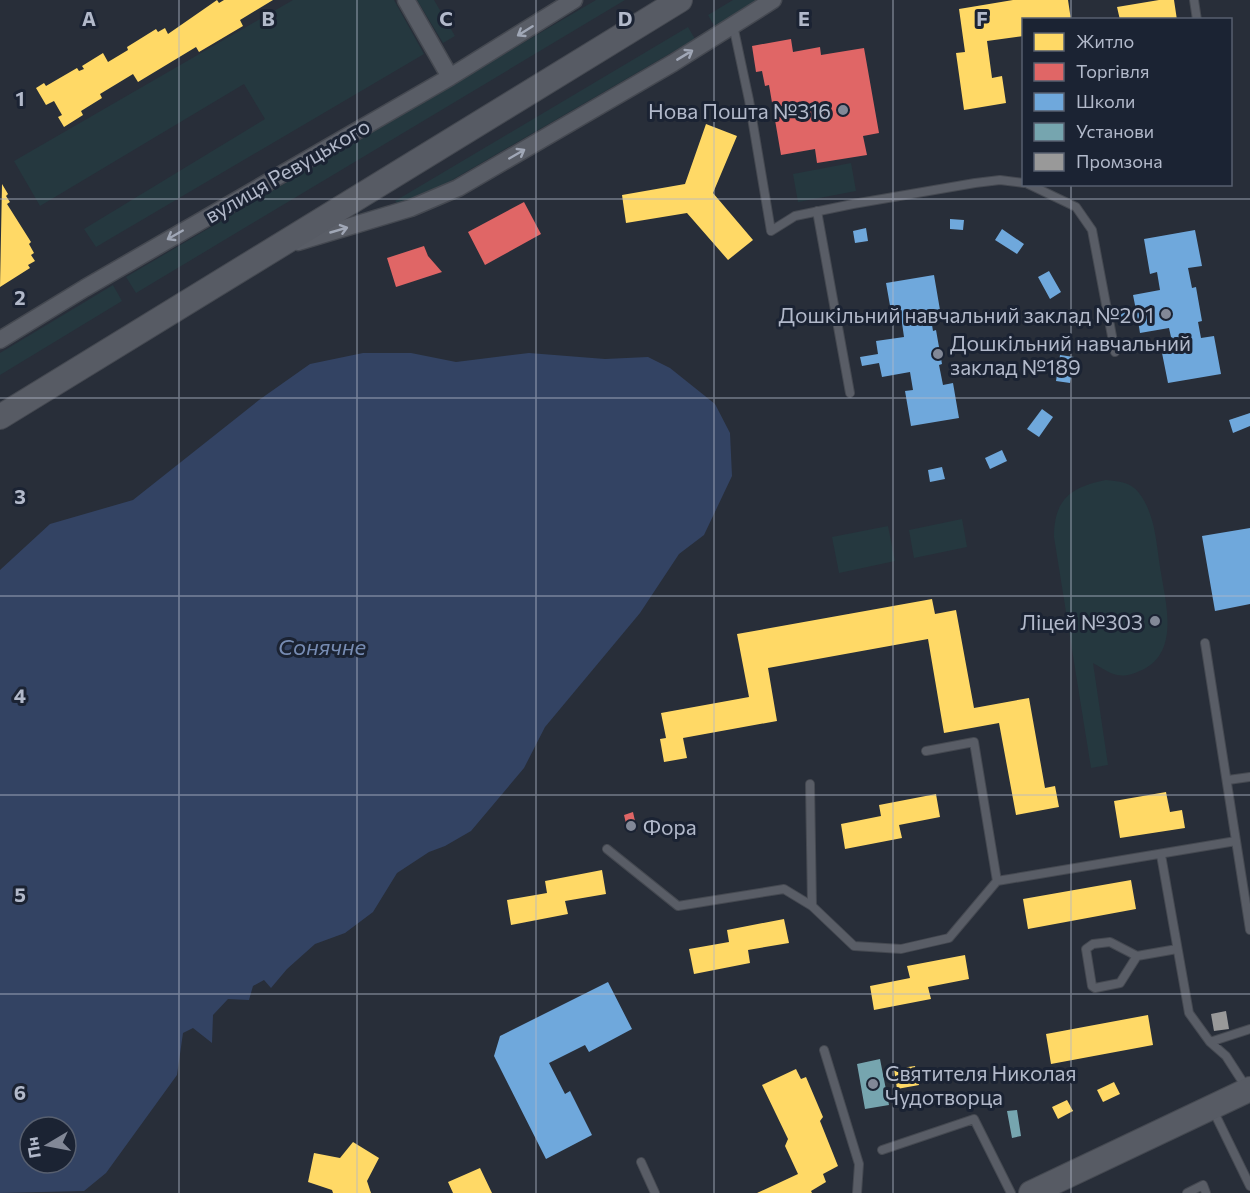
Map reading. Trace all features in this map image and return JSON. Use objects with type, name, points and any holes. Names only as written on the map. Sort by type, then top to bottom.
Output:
[{"type":"street","points":[[406,0],[450,77]]},
{"type":"street","name":"вулиця Ревуцького","points":[[2,336],[450,77],[574,0]]},
{"type":"street","points":[[0,417],[680,0]]},
{"type":"street","points":[[282,246],[411,208],[458,188],[773,0]]},
{"type":"street","points":[[1031,1193],[1249,1090]]},
{"type":"lane","points":[[1194,0],[1197,18]]},
{"type":"lane","points":[[733,25],[749,100],[771,231],[795,216],[975,183],[1000,180],[1022,183]]},
{"type":"lane","points":[[1032,186],[1076,207],[1092,230],[1114,352]]},
{"type":"lane","points":[[816,212],[850,393]]},
{"type":"lane","points":[[1205,643],[1250,930]]},
{"type":"lane","points":[[926,751],[974,742],[997,881]]},
{"type":"lane","points":[[1228,780],[1250,777]]},
{"type":"lane","points":[[810,784],[812,906]]},
{"type":"lane","points":[[607,849],[678,906],[784,889],[812,906],[854,946],[901,949],[949,938],[997,881],[1236,841]]},
{"type":"lane","points":[[1161,855],[1189,1013],[1210,1042],[1226,1056],[1249,1090]]},
{"type":"lane","points":[[1137,956],[1120,983],[1101,988],[1092,986],[1086,953],[1088,946],[1110,942],[1137,956],[1177,949]]},
{"type":"lane","points":[[1210,1042],[1250,1029]]},
{"type":"lane","points":[[824,1050],[859,1164],[857,1193]]},
{"type":"lane","points":[[1211,1108],[1250,1186]]},
{"type":"lane","points":[[882,1150],[974,1119],[1011,1193]]},
{"type":"lane","points":[[641,1162],[656,1193]]},
{"type":"lane","points":[[1187,1193],[1203,1185],[1206,1193]]},
{"type":"shaded area","points":[[293,0],[394,0],[424,54],[96,247],[84,229],[265,119],[244,84],[40,206],[14,161]]},
{"type":"shaded area","points":[[417,0],[434,0],[455,36],[443,43]]},
{"type":"shaded area","points":[[596,0],[625,0],[136,293],[126,277]]},
{"type":"shaded area","points":[[733,0],[760,0],[715,27],[708,15]]},
{"type":"shaded area","points":[[688,27],[695,39],[452,180],[424,195],[397,203],[395,201]]},
{"type":"shaded area","points":[[851,163],[856,191],[798,202],[793,174]]},
{"type":"shaded area","points":[[113,285],[122,301],[0,375],[0,353]]},
{"type":"shaded area","points":[[1106,480],[1132,486],[1144,501],[1152,519],[1168,624],[1162,651],[1154,662],[1142,670],[1121,676],[1093,663],[1108,765],[1091,768],[1054,537],[1057,513],[1067,497],[1083,487]]},
{"type":"shaded area","points":[[962,519],[967,547],[914,558],[909,530]]},
{"type":"shaded area","points":[[888,526],[895,561],[839,573],[832,537]]},
{"type":"water","name":"Сонячне","points":[[363,353],[411,353],[456,362],[529,353],[605,359],[648,357],[670,368],[715,404],[730,433],[732,476],[704,535],[679,554],[640,613],[545,727],[524,768],[471,831],[429,852],[397,873],[373,912],[345,933],[315,944],[287,969],[271,988],[264,980],[253,986],[249,1000],[228,999],[213,1015],[212,1043],[193,1028],[183,1033],[177,1075],[106,1173],[84,1191],[0,1193],[0,570],[50,524],[133,500],[259,400],[310,364]]},
{"type":"building: Житло","points":[[217,0],[219,3],[224,0],[273,0],[240,20],[243,26],[199,52],[196,47],[138,82],[133,74],[100,94],[102,98],[81,111],[83,115],[64,127],[58,117],[62,115],[54,101],[46,105],[36,88],[44,83],[46,86],[77,68],[79,71],[84,69],[82,66],[103,53],[108,62],[156,29],[158,32],[165,28],[168,34]]},
{"type":"building: Житло","points":[[1013,0],[1068,0],[1071,18],[1022,18],[1022,36],[987,41],[992,78],[1002,76],[1006,103],[964,110],[956,53],[965,52],[959,9]]},
{"type":"building: Житло","points":[[1159,0],[1174,0],[1177,18],[1120,18],[1117,7]]},
{"type":"building: Житло","points":[[706,124],[737,136],[713,193],[753,240],[728,260],[687,213],[626,223],[622,195],[685,184]]},
{"type":"building: Житло","points":[[2,184],[10,202],[7,204],[31,242],[29,244],[34,253],[31,255],[35,261],[28,265],[30,268],[0,287]]},
{"type":"building: Житло","points":[[932,599],[935,614],[956,610],[974,708],[1029,698],[1045,788],[1055,786],[1059,807],[1016,815],[999,723],[944,733],[928,639],[768,668],[777,721],[683,738],[687,758],[664,762],[660,739],[666,738],[661,713],[749,697],[737,634]]},
{"type":"building: Житло","points":[[1166,792],[1170,812],[1182,810],[1185,828],[1120,838],[1114,801]]},
{"type":"building: Житло","points":[[936,794],[940,817],[899,825],[902,838],[845,849],[841,824],[881,816],[879,805]]},
{"type":"building: Житло","points":[[602,870],[606,894],[565,901],[568,914],[511,925],[507,900],[547,893],[545,881]]},
{"type":"building: Житло","points":[[1131,880],[1136,909],[1028,929],[1023,899]]},
{"type":"building: Житло","points":[[784,919],[789,943],[748,950],[750,963],[694,974],[689,949],[729,942],[727,930]]},
{"type":"building: Житло","points":[[965,955],[969,979],[928,987],[931,999],[874,1010],[870,986],[910,978],[907,966]]},
{"type":"building: Житло","points":[[1148,1015],[1153,1045],[1051,1064],[1046,1034]]},
{"type":"building: Житло","points":[[915,1066],[919,1085],[897,1089],[894,1069]]},
{"type":"building: Житло","points":[[796,1069],[801,1079],[806,1077],[823,1117],[820,1121],[838,1166],[823,1174],[826,1182],[811,1191],[812,1193],[757,1193],[798,1174],[785,1146],[788,1139],[762,1085]]},
{"type":"building: Житло","points":[[1114,1082],[1120,1094],[1103,1102],[1097,1090]]},
{"type":"building: Житло","points":[[1067,1100],[1073,1111],[1058,1119],[1052,1107]]},
{"type":"building: Житло","points":[[353,1142],[379,1158],[367,1181],[371,1193],[333,1193],[332,1190],[308,1182],[314,1153],[340,1158]]},
{"type":"building: Житло","points":[[480,1168],[492,1193],[453,1193],[448,1182]]},
{"type":"building: Торгівля","points":[[791,39],[793,52],[820,47],[821,55],[864,48],[879,133],[863,136],[867,155],[817,163],[815,149],[781,155],[769,85],[765,86],[762,71],[756,72],[752,46]]},
{"type":"building: Торгівля","points":[[524,202],[541,234],[485,265],[468,232]]},
{"type":"building: Торгівля","points":[[424,246],[428,256],[442,272],[396,287],[387,258]]},
{"type":"building: Торгівля","name":"Фора","points":[[633,812],[637,830],[628,832],[624,815]]},
{"type":"building: Школи","points":[[950,219],[964,220],[963,230],[950,229]]},
{"type":"building: Школи","points":[[866,228],[868,241],[855,243],[853,231]]},
{"type":"building: Школи","points":[[1002,229],[1024,244],[1017,254],[995,240]]},
{"type":"building: Школи","points":[[1195,230],[1202,266],[1188,268],[1192,288],[1196,287],[1202,321],[1198,322],[1201,338],[1214,336],[1221,374],[1168,383],[1161,348],[1173,346],[1169,328],[1140,333],[1138,321],[1121,324],[1119,313],[1136,310],[1133,295],[1160,290],[1157,272],[1150,274],[1144,239]]},
{"type":"building: Школи","points":[[1049,271],[1061,292],[1050,299],[1038,277]]},
{"type":"building: Школи","points":[[934,275],[940,310],[930,312],[933,331],[936,330],[943,385],[953,383],[959,418],[911,426],[905,391],[913,390],[910,372],[882,377],[879,363],[862,366],[860,357],[878,354],[876,341],[904,337],[901,316],[892,317],[886,283]]},
{"type":"building: Школи","points":[[1060,355],[1074,357],[1070,383],[1056,381]]},
{"type":"building: Школи","points":[[1042,409],[1053,417],[1039,437],[1027,429]]},
{"type":"building: Школи","points":[[1250,413],[1250,426],[1233,433],[1229,420]]},
{"type":"building: Школи","points":[[1002,450],[1007,461],[990,469],[985,458]]},
{"type":"building: Школи","points":[[942,467],[945,479],[930,482],[928,470]]},
{"type":"building: Школи","points":[[1250,528],[1250,604],[1215,611],[1202,536]]},
{"type":"building: Школи","points":[[608,982],[632,1029],[589,1052],[585,1045],[549,1063],[565,1094],[570,1091],[592,1135],[546,1159],[494,1056],[500,1036]]},
{"type":"building: Установи","name":"Святителя Николая Чудотворца","points":[[880,1059],[889,1105],[865,1109],[857,1064]]},
{"type":"building: Установи","points":[[1017,1110],[1021,1136],[1012,1138],[1007,1111]]},
{"type":"building: Промзона","points":[[1226,1011],[1229,1029],[1214,1031],[1211,1014]]},
{"type":"place","name":"Нова Пошта №316","points":[[843,110]]},
{"type":"place","name":"Дошкільний навчальний заклад №201","points":[[1166,314]]},
{"type":"place","name":"Дошкільний навчальний заклад №189","points":[[938,354]]},
{"type":"place","name":"Ліцей №303","points":[[1155,621]]},
{"type":"place","name":"Фора","points":[[631,826]]},
{"type":"place","name":"Святителя Николая Чудотворца","points":[[873,1084]]}]
